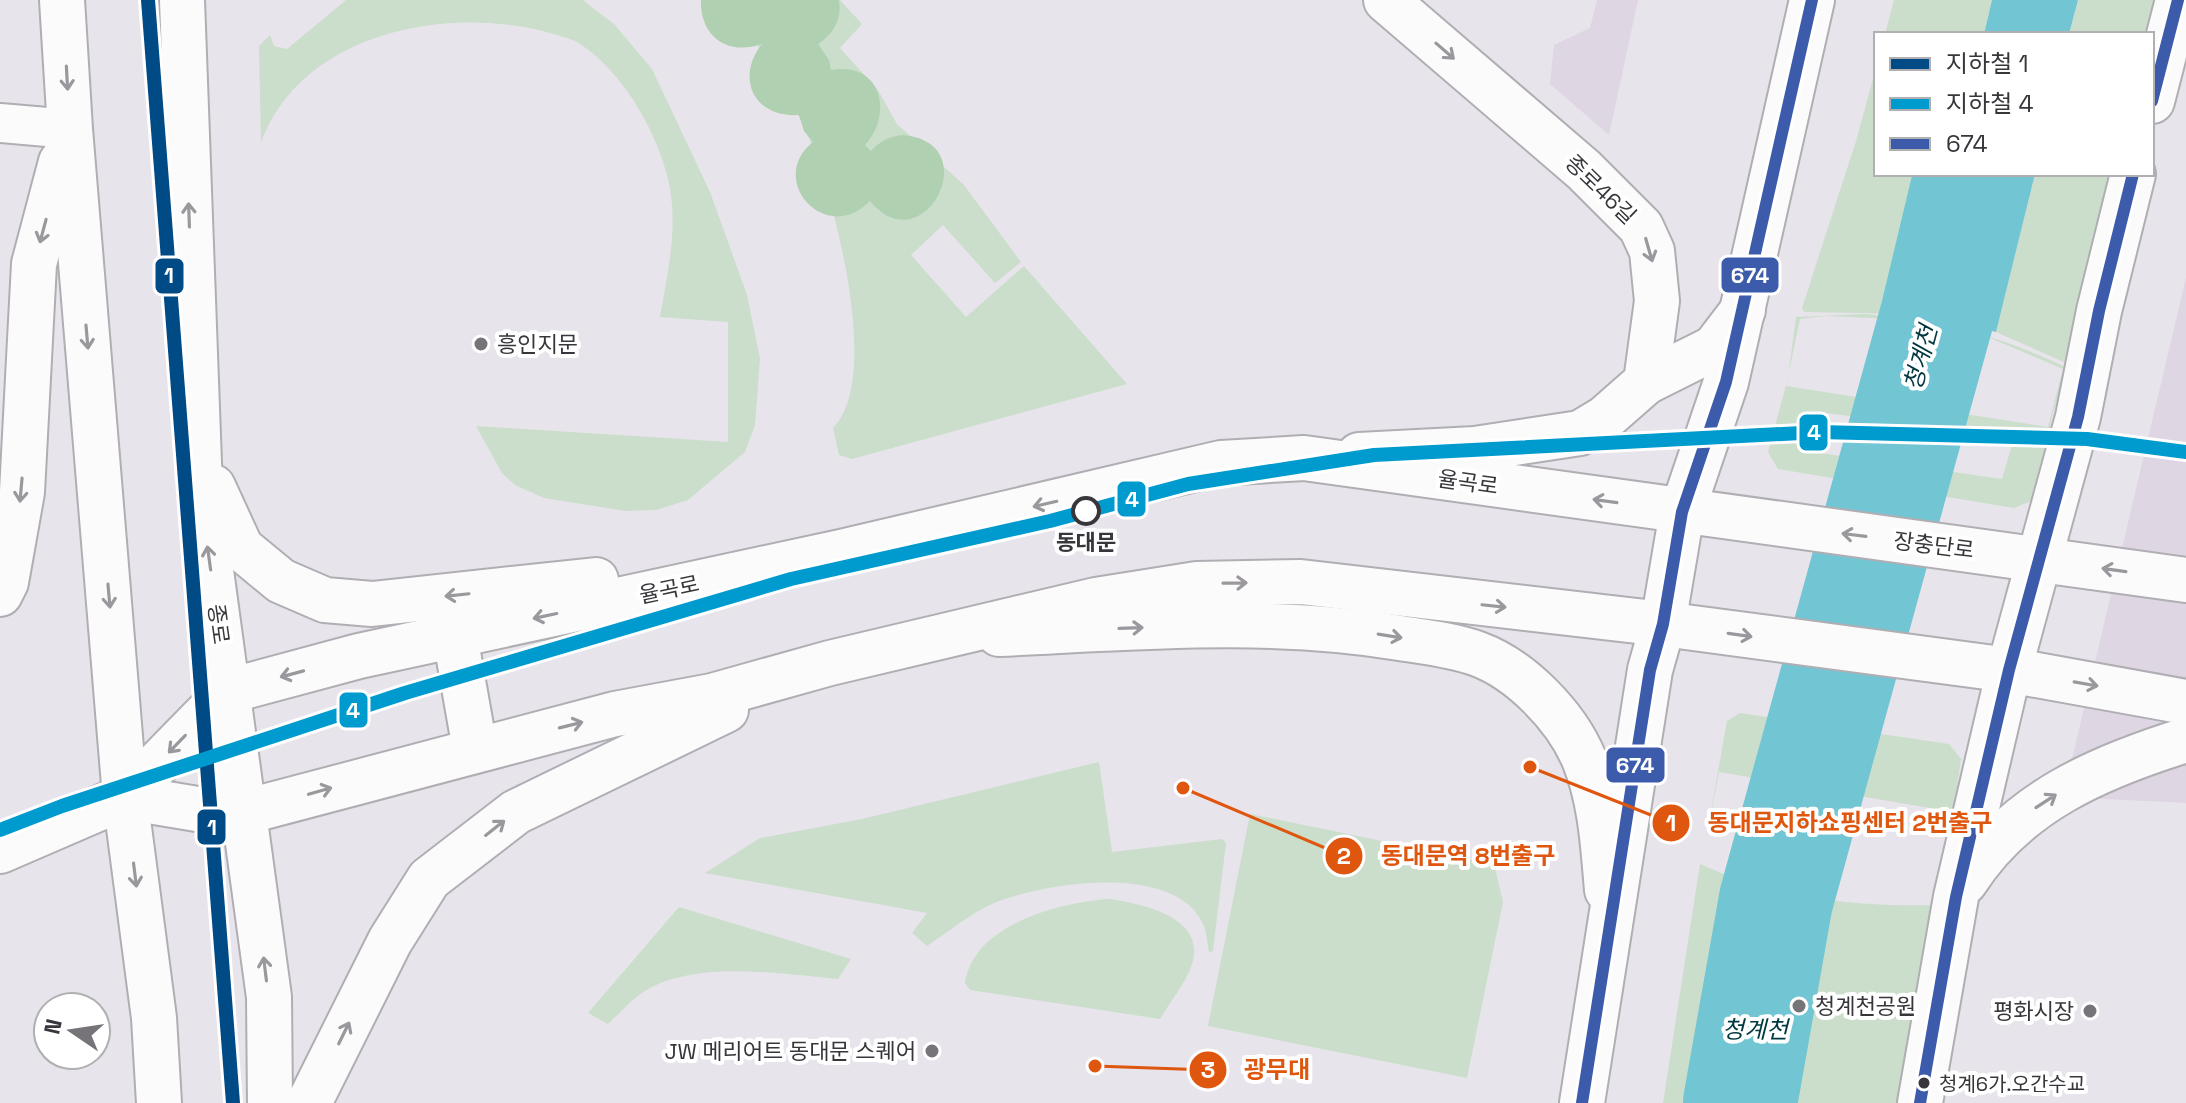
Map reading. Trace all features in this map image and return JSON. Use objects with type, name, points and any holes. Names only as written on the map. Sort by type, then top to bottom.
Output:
[{"type":"main road","points":[[62,0],[125,797],[154,1018],[159,1103]]},
{"type":"main road","name":"종로","points":[[182,0],[200,490],[269,997],[270,1103]]},
{"type":"main road","name":"종로46길","points":[[1386,0],[1584,170],[1641,227],[1652,251],[1657,301],[1646,382]]},
{"type":"main road","points":[[1582,1103],[1650,670],[1663,624],[1682,512],[1726,382],[1812,0]]},
{"type":"main road","points":[[2154,93],[2178,0]]},
{"type":"main road","points":[[0,594],[6,582],[22,492],[34,264],[70,129]]},
{"type":"main road","points":[[1920,1103],[1956,897],[2009,670],[2042,559],[2133,176]]},
{"type":"main road","points":[[1304,458],[1475,449],[1580,433],[1605,418],[1646,382],[1714,348],[1743,310]]},
{"type":"main road","points":[[198,447],[241,548],[281,581],[325,600],[372,604],[841,552]]},
{"type":"main road","name":"율곡로","points":[[229,691],[455,636],[841,552],[1221,463],[1304,458],[1682,512]]},
{"type":"main road","name":"장충단로","points":[[1682,512],[2186,580]]},
{"type":"main road","points":[[125,797],[197,809],[245,812],[615,714],[712,696],[941,636],[1125,595],[1197,584],[1301,582],[1663,624],[2009,670],[2186,702]]},
{"type":"main road","points":[[941,636],[1269,624],[1356,631],[1477,654],[1508,670],[1537,695],[1564,725],[1583,758],[1601,817],[1610,917]]},
{"type":"main road","points":[[455,636],[475,749]]},
{"type":"main road","points":[[309,1103],[390,941],[429,879],[516,812],[662,739],[830,663]]},
{"type":"main road","points":[[0,851],[125,797],[229,691]]},
{"type":"main road","points":[[1956,897],[1984,852],[2022,816],[2070,785],[2134,756],[2186,740]]},
{"type":"lane","points":[[0,123],[70,129]]},
{"type":"shaded area","points":[[1597,0],[1638,0],[1609,135],[1550,84],[1554,45],[1590,28]]},
{"type":"shaded area","points":[[2186,278],[2186,803],[2063,797]]},
{"type":"green space","points":[[346,0],[583,0],[614,24],[652,69],[710,192],[747,295],[760,359],[755,425],[745,452],[688,500],[656,510],[626,511],[544,498],[515,485],[502,473],[476,426],[728,442],[728,322],[660,317],[671,248],[671,196],[655,140],[634,101],[607,66],[575,41],[533,29],[488,23],[441,24],[395,32],[352,48],[313,71],[283,103],[261,143],[259,46],[270,35],[274,46],[287,49]]},
{"type":"green space","points":[[701,0],[839,0],[836,25],[818,44],[829,60],[831,70],[848,69],[861,73],[878,92],[879,119],[865,145],[871,151],[889,138],[910,136],[932,145],[942,160],[944,179],[937,197],[925,212],[909,219],[890,217],[870,201],[853,213],[836,216],[820,212],[807,203],[799,189],[796,173],[800,157],[813,142],[804,131],[799,115],[770,110],[760,103],[754,93],[750,70],[762,44],[738,47],[718,40],[705,24]]},
{"type":"green space","points":[[724,0],[840,0],[862,24],[840,48],[878,90],[897,124],[964,185],[1021,262],[995,283],[943,225],[911,255],[966,317],[1024,266],[1127,384],[852,459],[839,455],[833,428],[847,403],[854,369],[854,329],[840,240],[818,162],[799,116],[770,64]]},
{"type":"green space","points":[[1894,0],[1992,0],[1984,32],[1886,32]]},
{"type":"green space","points":[[2078,0],[2163,0],[2153,32],[2070,32]]},
{"type":"green space","points":[[1874,75],[1874,176],[1952,176],[1918,314],[1804,312],[1802,308]]},
{"type":"green space","points":[[2035,176],[2118,176],[2070,361],[2066,363],[1996,332]]},
{"type":"green space","points":[[1865,314],[1917,320],[1825,316],[1800,319],[1789,374],[1796,317]]},
{"type":"green space","points":[[1924,321],[1994,338],[2067,368],[2052,416],[2036,499],[2014,508],[1778,469],[1768,452],[1786,386],[2048,427],[2063,369],[1988,337]],"holes":[[[1826,413],[2014,438],[2002,479],[1820,453]]]},
{"type":"green space","name":"청계천공원","points":[[1740,713],[1949,744],[1961,759],[1940,908],[1898,1103],[1663,1103],[1700,864],[1787,893],[1847,902],[1939,905],[1953,812],[1719,772],[1706,839],[1727,721]]},
{"type":"green space","points":[[1099,762],[1112,852],[1222,839],[1226,843],[1213,951],[1209,952],[1202,922],[1186,903],[1164,891],[1136,884],[1073,884],[1016,896],[977,912],[927,946],[912,933],[927,913],[705,873],[760,838],[862,819]]},
{"type":"green space","points":[[1250,814],[1494,864],[1503,902],[1467,1078],[1208,1026]]},
{"type":"green space","points":[[1110,899],[1154,909],[1181,924],[1190,935],[1194,948],[1192,964],[1160,1019],[970,990],[965,983],[972,963],[984,945],[1001,931],[1045,911]]},
{"type":"green space","points":[[679,907],[851,959],[838,979],[736,971],[683,976],[660,983],[639,995],[608,1024],[588,1013]]},
{"type":"water","points":[[1992,0],[2078,0],[2070,32],[1984,32]]},
{"type":"water","name":"청계천","points":[[1952,176],[2035,176],[1996,332],[1918,314]]},
{"type":"water","name":"청계천","points":[[1747,889],[1819,906],[1808,941],[1781,1103],[1704,1103],[1728,959]]},
{"type":"waterway","name":"청계천","points":[[1740,1103],[1776,900],[1937,316],[1971,176]]},
{"type":"metro line","name":"1","points":[[148,0],[233,1103]]},
{"type":"metro line","name":"4","points":[[0,830],[62,806],[405,693],[791,579],[1050,521],[1188,484],[1374,455],[1820,432],[2087,439],[2186,452]]},
{"type":"transit line","name":"674","points":[[1582,1103],[1650,670],[1663,624],[1682,512],[1726,382],[1812,0]]},
{"type":"transit line","name":"674","points":[[2154,93],[2178,0]]},
{"type":"transit line","name":"674","points":[[1920,1103],[1956,897],[2009,670],[2078,417],[2099,311],[2133,176]]},
{"type":"place","name":"흥인지문","points":[[481,344]]},
{"type":"place","name":"동대문","points":[[1086,511]]},
{"type":"place","name":"동대문지하쇼핑센터 2번출구","points":[[1530,767]]},
{"type":"place","name":"동대문역 8번출구","points":[[1183,788]]},
{"type":"place","name":"청계천공원","points":[[1799,1006]]},
{"type":"place","name":"평화시장","points":[[2090,1011]]},
{"type":"place","name":"JW 메리어트 동대문 스퀘어","points":[[932,1051]]},
{"type":"place","name":"광무대","points":[[1095,1066]]},
{"type":"place","name":"청계6가.오간수교","points":[[1924,1083]]}]
